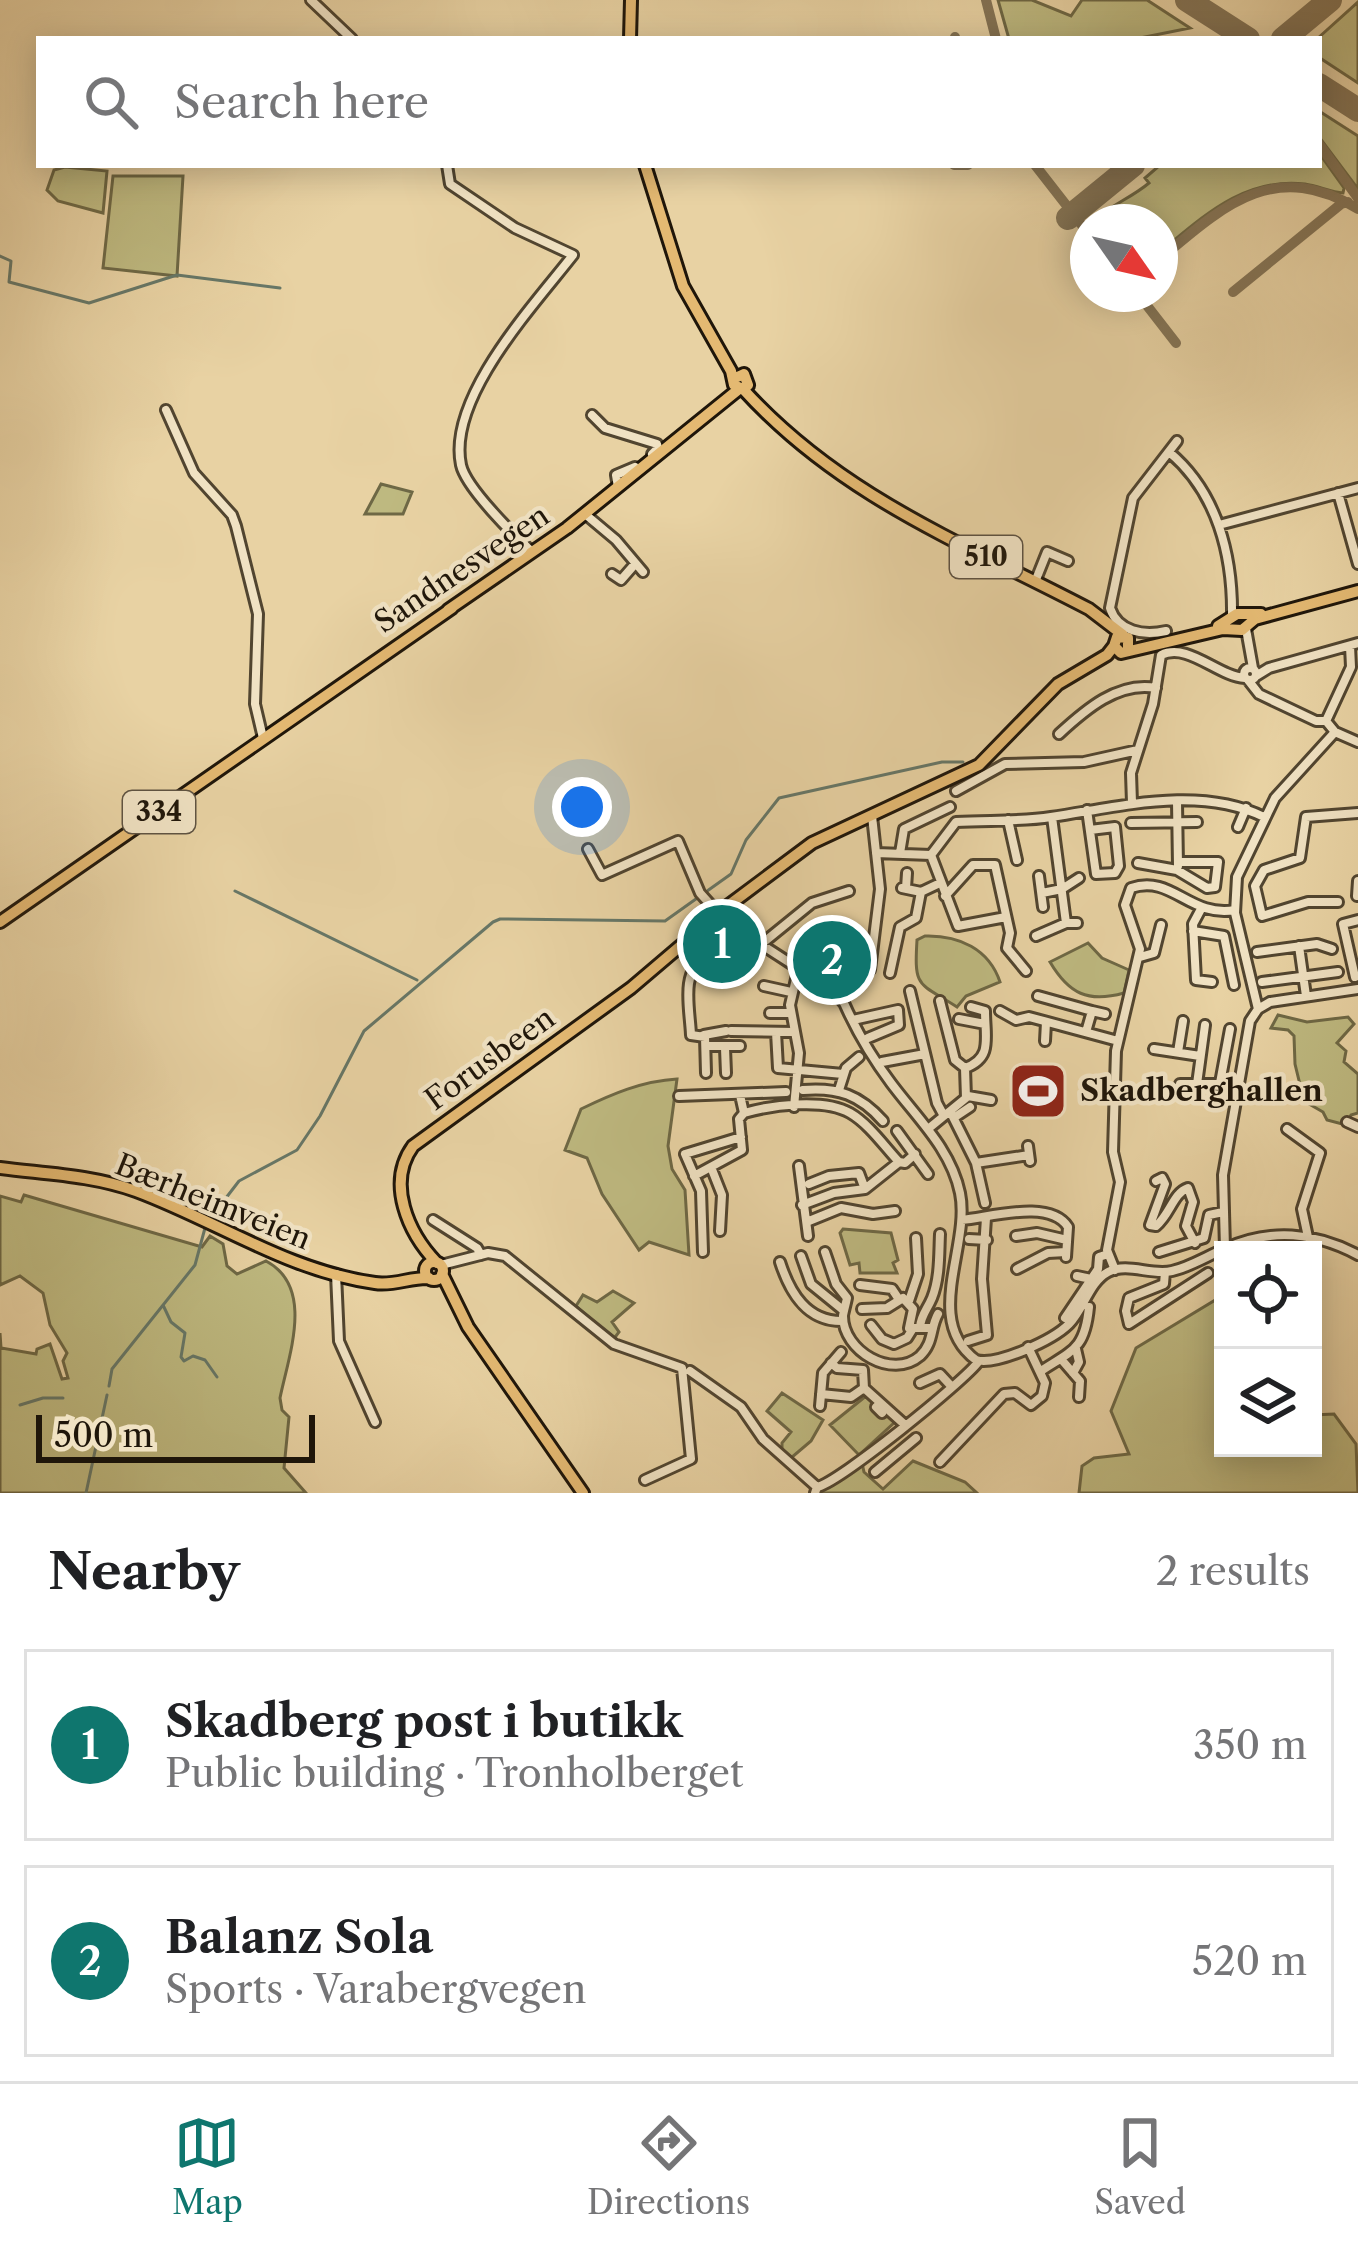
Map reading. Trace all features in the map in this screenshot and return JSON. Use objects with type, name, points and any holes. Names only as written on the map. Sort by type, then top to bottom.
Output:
[{"type":"main road","points":[[630,36],[631,0]]},
{"type":"main road","name":"510","points":[[646,168],[683,286],[718,349],[740,382],[801,446],[875,500],[1111,621],[1121,644]]},
{"type":"main road","name":"Sandnesvegen","points":[[316,700],[452,608],[527,550],[590,515],[612,486],[699,424],[740,382]]},
{"type":"main road","name":"Forusbeen","points":[[435,1271],[399,1189],[401,1167],[412,1146],[819,840],[979,765],[1044,698],[1121,644],[1239,622],[1358,589]]},
{"type":"main road","name":"334","points":[[0,922],[452,608]]},
{"type":"main road","name":"Bærheimveien","points":[[0,1168],[59,1173],[126,1188],[268,1252],[336,1274],[383,1284],[435,1271]]},
{"type":"main road","points":[[435,1271],[468,1328],[583,1493]]},
{"type":"street","points":[[310,0],[349,36]]},
{"type":"street","points":[[447,168],[450,184],[489,212],[573,255],[507,340],[464,419],[463,473],[527,550]]},
{"type":"street","points":[[166,410],[194,473],[232,515],[255,603],[260,644],[255,704],[263,738]]},
{"type":"street","name":"Sandnesvegen","points":[[592,415],[605,428],[658,446],[632,469],[616,475],[612,486]]},
{"type":"street","points":[[1166,631],[1140,634],[1111,621],[1111,605],[1133,499],[1177,441]]},
{"type":"street","points":[[1169,452],[1210,500],[1219,525],[1249,675]]},
{"type":"street","points":[[1219,525],[1358,488]]},
{"type":"street","points":[[1338,493],[1358,564]]},
{"type":"street","name":"Sandnesvegen","points":[[590,515],[643,572]]},
{"type":"street","points":[[1035,582],[1047,552],[1068,561]]},
{"type":"street","points":[[612,574],[620,580],[634,564]]},
{"type":"street","points":[[1249,675],[1354,645],[1349,671],[1326,721]]},
{"type":"street","points":[[1132,803],[1130,776],[1156,688],[1160,656],[1171,650],[1249,675],[1316,721],[1326,721]]},
{"type":"street","points":[[1059,734],[1089,708],[1116,694],[1136,687],[1156,688]]},
{"type":"street","points":[[1326,721],[1335,732],[1358,742]]},
{"type":"street","points":[[1260,1007],[1235,910],[1242,862],[1283,786],[1335,732]]},
{"type":"street","points":[[956,791],[1005,764],[1084,762],[1138,750]]},
{"type":"street","points":[[931,855],[954,823],[983,825],[1132,803],[1225,801],[1264,817]]},
{"type":"street","points":[[1177,802],[1178,866]]},
{"type":"street","points":[[900,853],[904,829],[950,807]]},
{"type":"street","points":[[1238,827],[1246,808]]},
{"type":"street","points":[[1087,811],[1096,874],[1115,873],[1119,866],[1115,827],[1090,830]]},
{"type":"street","points":[[1259,874],[1300,858],[1306,818],[1358,813]]},
{"type":"street","points":[[869,817],[880,889],[870,970]]},
{"type":"street","points":[[1036,937],[1072,923],[1052,817]]},
{"type":"street","points":[[1006,820],[1017,860]]},
{"type":"street","points":[[1131,823],[1197,822]]},
{"type":"street","points":[[588,849],[603,874],[678,841],[700,893],[709,902],[760,945],[828,982],[844,1003],[887,1078],[951,1165],[962,1220],[950,1312],[962,1345],[978,1361],[995,1362],[1069,1324],[1098,1281],[1114,1270],[1165,1272],[1214,1253]]},
{"type":"street","points":[[876,853],[931,855]]},
{"type":"street","points":[[931,855],[958,926],[1006,917]]},
{"type":"street","points":[[1138,863],[1218,862],[1218,878],[1211,890],[1178,866]]},
{"type":"street","points":[[1242,862],[1259,874]]},
{"type":"street","points":[[945,896],[973,865],[995,865],[1010,933],[1008,951],[1027,971]]},
{"type":"street","points":[[907,874],[904,888],[921,892],[940,883]]},
{"type":"street","points":[[1259,874],[1255,898],[1262,918],[1308,902],[1338,902]]},
{"type":"street","points":[[1039,876],[1043,908]]},
{"type":"street","points":[[1042,893],[1062,889],[1079,878]]},
{"type":"street","points":[[1358,881],[1358,896]]},
{"type":"street","points":[[1114,1270],[1108,1254],[1120,1182],[1113,1142],[1118,1041],[1140,957],[1139,936],[1125,905],[1132,888],[1149,885],[1162,887],[1201,909],[1235,910]]},
{"type":"street","points":[[794,1032],[691,1035],[692,968],[707,958],[730,969],[812,903],[849,891]]},
{"type":"street","points":[[890,974],[900,927],[916,917],[921,892]]},
{"type":"street","points":[[1201,909],[1193,931],[1196,980],[1213,982]]},
{"type":"street","points":[[1356,972],[1343,924],[1358,920]]},
{"type":"street","points":[[1140,957],[1154,953],[1161,926]]},
{"type":"street","points":[[1193,931],[1224,936],[1234,985]]},
{"type":"street","points":[[1257,952],[1317,944],[1332,949]]},
{"type":"street","points":[[1299,946],[1306,996]]},
{"type":"street","points":[[794,1107],[798,1072],[790,1012],[792,987],[801,967]]},
{"type":"street","points":[[1262,982],[1338,972]]},
{"type":"street","points":[[764,986],[792,987]]},
{"type":"street","points":[[1225,1241],[1223,1175],[1247,1027],[1260,1007],[1358,989]]},
{"type":"street","points":[[910,991],[927,1083],[976,1163],[982,1199]]},
{"type":"street","points":[[1038,996],[1065,1007],[1105,1014]]},
{"type":"street","points":[[940,1000],[955,1060],[965,1068],[968,1096],[950,1115]]},
{"type":"street","points":[[965,1068],[980,1063],[984,1056],[984,1010],[971,1006]]},
{"type":"street","points":[[854,1020],[898,1010],[898,1025],[868,1038]]},
{"type":"street","points":[[1000,1011],[1016,1020],[1029,1017],[1118,1041]]},
{"type":"street","points":[[1086,1032],[1092,1011]]},
{"type":"street","points":[[770,1013],[790,1012]]},
{"type":"street","points":[[959,1019],[985,1024]]},
{"type":"street","points":[[1045,1041],[1046,1022]]},
{"type":"street","points":[[1178,1052],[1183,1022]]},
{"type":"street","points":[[1196,1084],[1205,1025]]},
{"type":"street","points":[[1220,1083],[1230,1029]]},
{"type":"street","points":[[776,1032],[777,1067],[843,1074]]},
{"type":"street","points":[[704,1035],[706,1073]]},
{"type":"street","points":[[706,1046],[740,1046]]},
{"type":"street","points":[[725,1048],[726,1072]]},
{"type":"street","points":[[1154,1049],[1200,1056]]},
{"type":"street","points":[[882,1062],[925,1054]]},
{"type":"street","points":[[839,1090],[843,1074],[859,1058]]},
{"type":"street","points":[[707,1059],[725,1059]]},
{"type":"street","points":[[1180,1084],[1238,1084]]},
{"type":"street","points":[[803,1090],[839,1090],[867,1104],[883,1121]]},
{"type":"street","points":[[679,1096],[786,1092]]},
{"type":"street","points":[[740,1095],[744,1113]]},
{"type":"street","points":[[968,1096],[991,1100]]},
{"type":"street","points":[[694,1177],[742,1151],[739,1119],[744,1113],[794,1107],[843,1109],[859,1119],[899,1162],[915,1154]]},
{"type":"street","points":[[928,1129],[970,1107]]},
{"type":"street","points":[[1347,1122],[1358,1127]]},
{"type":"street","points":[[1286,1129],[1298,1133],[1320,1154],[1302,1205],[1308,1237]]},
{"type":"street","points":[[897,1131],[928,1174]]},
{"type":"street","points":[[703,1252],[701,1196],[686,1153],[741,1137]]},
{"type":"street","points":[[976,1163],[1029,1154]]},
{"type":"street","points":[[802,1205],[831,1194],[865,1190],[899,1162]]},
{"type":"street","points":[[799,1166],[808,1237]]},
{"type":"street","points":[[711,1167],[722,1199],[720,1231]]},
{"type":"street","points":[[810,1181],[862,1172],[865,1190]]},
{"type":"street","points":[[1156,1181],[1162,1178],[1165,1184],[1150,1225],[1156,1226],[1167,1216],[1180,1191],[1190,1188],[1192,1207],[1186,1226],[1196,1243]]},
{"type":"street","points":[[831,1194],[835,1209]]},
{"type":"street","points":[[809,1222],[835,1209],[873,1214],[896,1211]]},
{"type":"street","points":[[1159,1252],[1196,1243],[1206,1236],[1209,1215],[1222,1212]]},
{"type":"street","points":[[962,1220],[1048,1213],[1066,1221],[1066,1255],[1048,1253],[1017,1269]]},
{"type":"street","points":[[968,1341],[987,1335],[982,1280],[986,1217]]},
{"type":"street","points":[[433,1220],[478,1248],[481,1255]]},
{"type":"street","points":[[1016,1235],[1037,1233],[1068,1240]]},
{"type":"street","points":[[872,1325],[882,1339],[894,1344],[903,1342],[916,1328],[938,1274],[940,1234]]},
{"type":"street","points":[[1245,1241],[1259,1236],[1308,1237],[1358,1255]]},
{"type":"street","points":[[916,1238],[918,1274],[908,1324],[933,1328]]},
{"type":"street","points":[[969,1239],[987,1240]]},
{"type":"street","points":[[825,1252],[836,1284],[847,1298],[843,1316]]},
{"type":"street","points":[[1065,1318],[1100,1266],[1099,1257],[1108,1254]]},
{"type":"street","points":[[435,1271],[481,1255],[505,1256],[614,1344],[686,1370],[741,1407],[763,1439],[816,1490],[856,1467],[972,1371],[978,1361]]},
{"type":"street","points":[[800,1256],[811,1284],[843,1316],[864,1353],[890,1366],[921,1355],[932,1340],[938,1314],[950,1312]]},
{"type":"street","points":[[780,1262],[785,1279],[805,1307],[824,1319],[843,1316]]},
{"type":"street","points":[[1165,1272],[1164,1284],[1129,1298],[1130,1324],[1208,1273]]},
{"type":"street","name":"Bærheimveien","points":[[336,1274],[338,1341],[375,1422]]},
{"type":"street","points":[[1077,1276],[1091,1280]]},
{"type":"street","points":[[860,1286],[893,1289],[898,1298],[909,1301]]},
{"type":"street","points":[[862,1309],[886,1308],[898,1298]]},
{"type":"street","points":[[1041,1371],[1076,1349],[1086,1331],[1089,1307]]},
{"type":"street","points":[[940,1462],[1007,1393],[1017,1394],[1029,1405],[1035,1403],[1045,1387],[1028,1347]]},
{"type":"street","points":[[1073,1373],[1079,1363],[1076,1349]]},
{"type":"street","points":[[820,1406],[823,1373],[841,1352]]},
{"type":"street","points":[[1061,1359],[1081,1382],[1079,1397]]},
{"type":"street","points":[[831,1363],[837,1368],[863,1370],[864,1388],[874,1405],[892,1409],[904,1424]]},
{"type":"street","points":[[645,1480],[691,1459],[686,1370]]},
{"type":"street","points":[[920,1382],[940,1374],[952,1387]]},
{"type":"street","points":[[821,1394],[854,1396],[864,1388]]},
{"type":"street","points":[[891,1435],[903,1448]]},
{"type":"street","points":[[875,1472],[916,1438]]},
{"type":"shaded area","points":[[998,0],[1032,0],[1071,16],[1082,0],[1147,0],[1190,28],[1150,36],[1008,36]]},
{"type":"shaded area","points":[[1358,2],[1358,83],[1322,59],[1320,36]]},
{"type":"shaded area","points":[[1322,113],[1358,136],[1358,189],[1322,141]]},
{"type":"shaded area","points":[[1322,157],[1344,188],[1343,193],[1305,184],[1263,187],[1226,202],[1178,237],[1178,204],[1118,204],[1149,183],[1145,178],[1157,168],[1322,168]]},
{"type":"shaded area","points":[[54,170],[107,171],[103,213],[58,201],[47,190]]},
{"type":"shaded area","points":[[113,176],[183,176],[177,276],[103,268]]},
{"type":"shaded area","points":[[381,484],[412,492],[403,514],[365,514]]},
{"type":"shaded area","points":[[925,936],[971,946],[988,961],[1000,982],[966,996],[957,1007],[934,993],[921,983],[916,968],[917,940]]},
{"type":"shaded area","points":[[1088,943],[1102,958],[1129,970],[1124,993],[1090,996],[1072,989],[1057,973],[1050,962]]},
{"type":"shaded area","points":[[1278,1015],[1307,1022],[1348,1017],[1354,1024],[1337,1043],[1346,1051],[1344,1062],[1358,1074],[1358,1113],[1346,1125],[1327,1120],[1323,1112],[1304,1101],[1294,1036],[1288,1030],[1271,1028]]},
{"type":"shaded area","points":[[677,1079],[668,1146],[672,1169],[685,1190],[689,1255],[649,1242],[639,1250],[602,1194],[587,1158],[565,1150],[581,1109],[628,1089]]},
{"type":"shaded area","points":[[24,1195],[202,1247],[210,1236],[223,1244],[227,1266],[237,1274],[266,1261],[281,1273],[290,1287],[295,1323],[280,1398],[289,1417],[284,1468],[306,1493],[0,1493],[0,1333],[1,1348],[36,1354],[50,1344],[62,1379],[68,1378],[63,1361],[67,1353],[50,1325],[43,1293],[20,1276],[0,1285],[0,1196],[21,1202]]},
{"type":"shaded area","points":[[843,1229],[891,1233],[897,1273],[860,1273],[859,1263],[850,1265],[840,1233]]},
{"type":"shaded area","points":[[613,1291],[634,1303],[612,1322],[619,1332],[613,1340],[576,1306],[583,1295],[597,1302]]},
{"type":"shaded area","points":[[1214,1301],[1214,1457],[1322,1457],[1322,1415],[1334,1414],[1356,1444],[1358,1493],[1079,1493],[1082,1466],[1094,1458],[1129,1454],[1111,1411],[1136,1348]]},
{"type":"shaded area","points":[[782,1393],[823,1420],[811,1441],[791,1458],[782,1450],[782,1443],[791,1432],[767,1411]]},
{"type":"shaded area","points":[[866,1396],[896,1421],[859,1455],[830,1425]]},
{"type":"shaded area","points":[[913,1461],[965,1482],[977,1493],[818,1490],[862,1463],[864,1472],[883,1489]]},
{"type":"waterway","points":[[0,256],[11,261],[9,282],[89,303],[177,275],[280,288]]},
{"type":"waterway","points":[[209,1220],[239,1181],[297,1150],[364,1031],[493,922],[665,921],[731,874],[746,840],[779,798],[942,762],[963,762]]},
{"type":"waterway","points":[[235,891],[417,980]]},
{"type":"waterway","points":[[109,1386],[112,1369],[195,1265],[205,1228]]},
{"type":"waterway","points":[[163,1305],[171,1322],[185,1333],[181,1357],[205,1360],[217,1377]]},
{"type":"waterway","points":[[86,1493],[107,1395]]},
{"type":"waterway","points":[[20,1405],[63,1398]]},
{"type":"taxiway","points":[[986,0],[995,36]]},
{"type":"taxiway","points":[[1322,148],[1358,198]]},
{"type":"taxiway","points":[[1037,168],[1070,210]]},
{"type":"taxiway","points":[[1178,245],[1228,206],[1275,188],[1328,194],[1358,209]]},
{"type":"taxiway","points":[[1233,292],[1348,202]]},
{"type":"taxiway","points":[[1152,312],[1176,343]]},
{"type":"runway","points":[[1187,0],[1243,36]]},
{"type":"runway","points":[[1287,36],[1330,0]]},
{"type":"runway","points":[[1322,87],[1358,110]]},
{"type":"runway","points":[[1068,218],[1129,168]]},
{"type":"place","name":"Skadberg post i butikk","points":[[722,944]]},
{"type":"place","name":"Balanz Sola","points":[[832,960]]},
{"type":"place","name":"Skadberghallen","points":[[1038,1091]]}]
